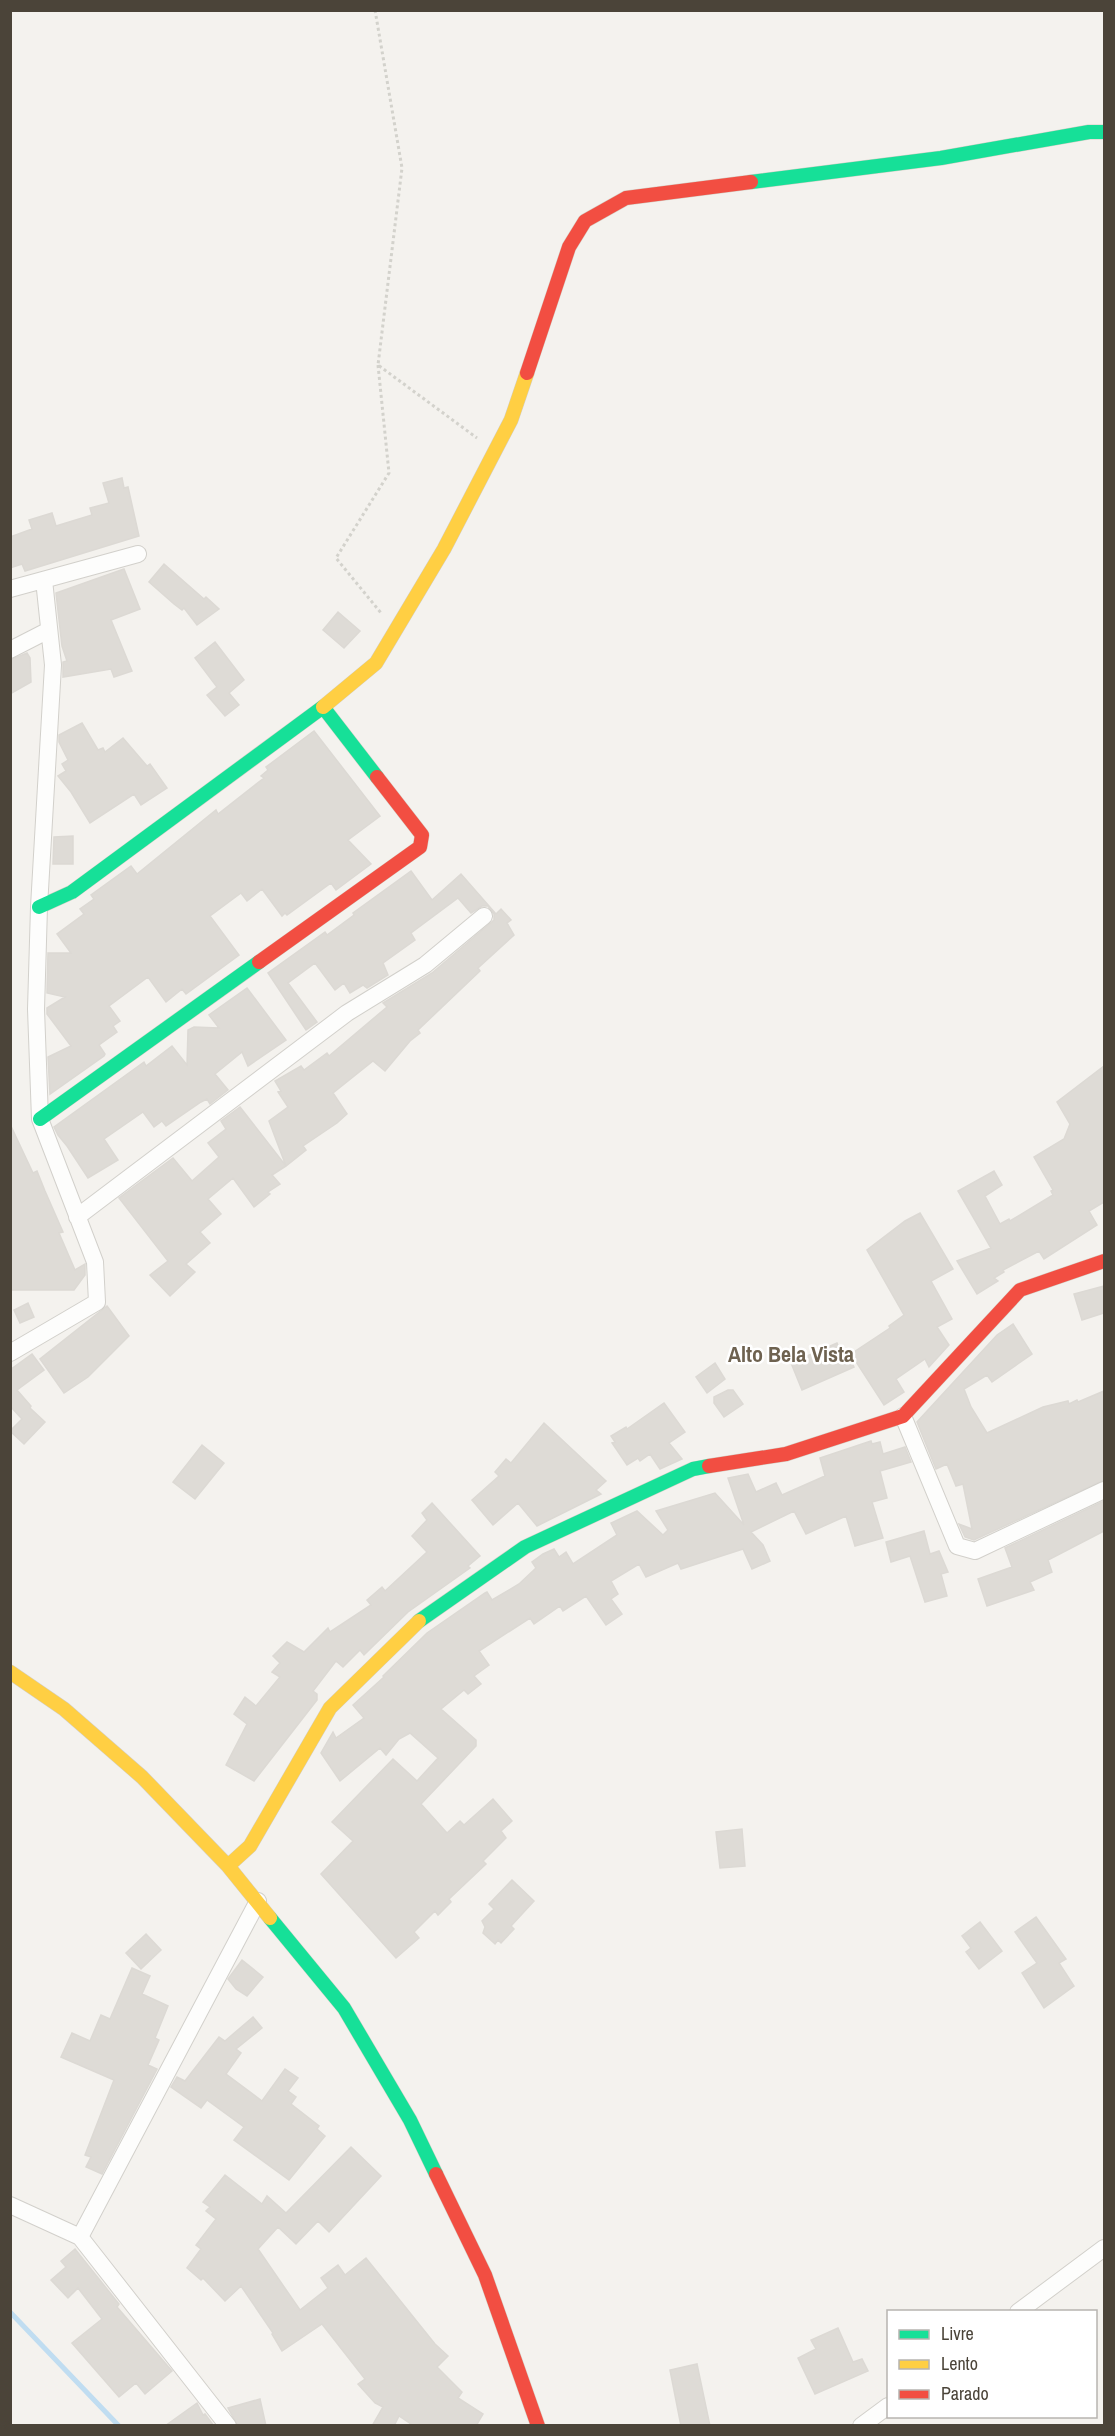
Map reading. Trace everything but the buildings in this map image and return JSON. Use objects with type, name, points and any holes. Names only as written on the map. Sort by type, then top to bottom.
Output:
[{"type":"street","points":[[39,907],[72,892],[323,707],[376,663],[444,549],[511,420],[569,247],[585,221],[626,198],[941,158],[1089,132],[1104,132]]},
{"type":"street","points":[[10,589],[138,554]]},
{"type":"street","points":[[10,1353],[97,1302],[95,1262],[40,1119],[36,1009],[39,907],[53,665],[44,580]]},
{"type":"street","points":[[10,650],[49,630]]},
{"type":"street","points":[[40,1119],[420,847],[422,835],[323,707]]},
{"type":"street","points":[[77,1217],[346,1013],[425,965],[484,915]]},
{"type":"street","points":[[228,1866],[250,1846],[330,1708],[418,1622],[525,1547],[693,1469],[786,1454],[903,1416],[1020,1290],[1104,1261]]},
{"type":"street","points":[[903,1416],[957,1546],[975,1551],[1104,1490]]},
{"type":"street","points":[[10,1672],[64,1709],[142,1777],[228,1866],[344,2008],[410,2120],[484,2275],[538,2426]]},
{"type":"street","points":[[80,2237],[258,1901]]},
{"type":"street","points":[[10,2205],[80,2237],[228,2426]]},
{"type":"street","points":[[1021,2310],[1104,2248]]},
{"type":"street","points":[[861,2426],[887,2407]]},
{"type":"path","points":[[375,10],[402,168],[378,365],[389,473],[336,558],[395,631]]},
{"type":"path","points":[[378,365],[495,451]]},
{"type":"waterway","points":[[10,2312],[119,2426]]},
{"type":"traffic: fast","points":[[751,182],[941,158],[1089,132],[1104,132]]},
{"type":"traffic: fast","points":[[39,907],[72,892],[323,707],[377,777]]},
{"type":"traffic: fast","points":[[40,1119],[259,962]]},
{"type":"traffic: fast","points":[[419,1621],[525,1547],[693,1469],[709,1466]]},
{"type":"traffic: fast","points":[[270,1918],[344,2008],[410,2120],[436,2174]]},
{"type":"traffic: slow","points":[[323,707],[376,663],[444,549],[511,420],[527,373]]},
{"type":"traffic: slow","points":[[228,1866],[250,1846],[330,1708],[419,1621]]},
{"type":"traffic: slow","points":[[10,1672],[64,1709],[142,1777],[228,1866],[270,1918]]},
{"type":"traffic: jam","points":[[527,373],[569,247],[585,221],[626,198],[751,182]]},
{"type":"traffic: jam","points":[[259,962],[420,847],[422,835],[377,777]]},
{"type":"traffic: jam","points":[[709,1466],[786,1454],[903,1416],[1020,1290],[1104,1261]]},
{"type":"traffic: jam","points":[[436,2174],[485,2275],[538,2426]]},
{"type":"district","name":"Alto Bela Vista","points":[[791,1354]]}]
